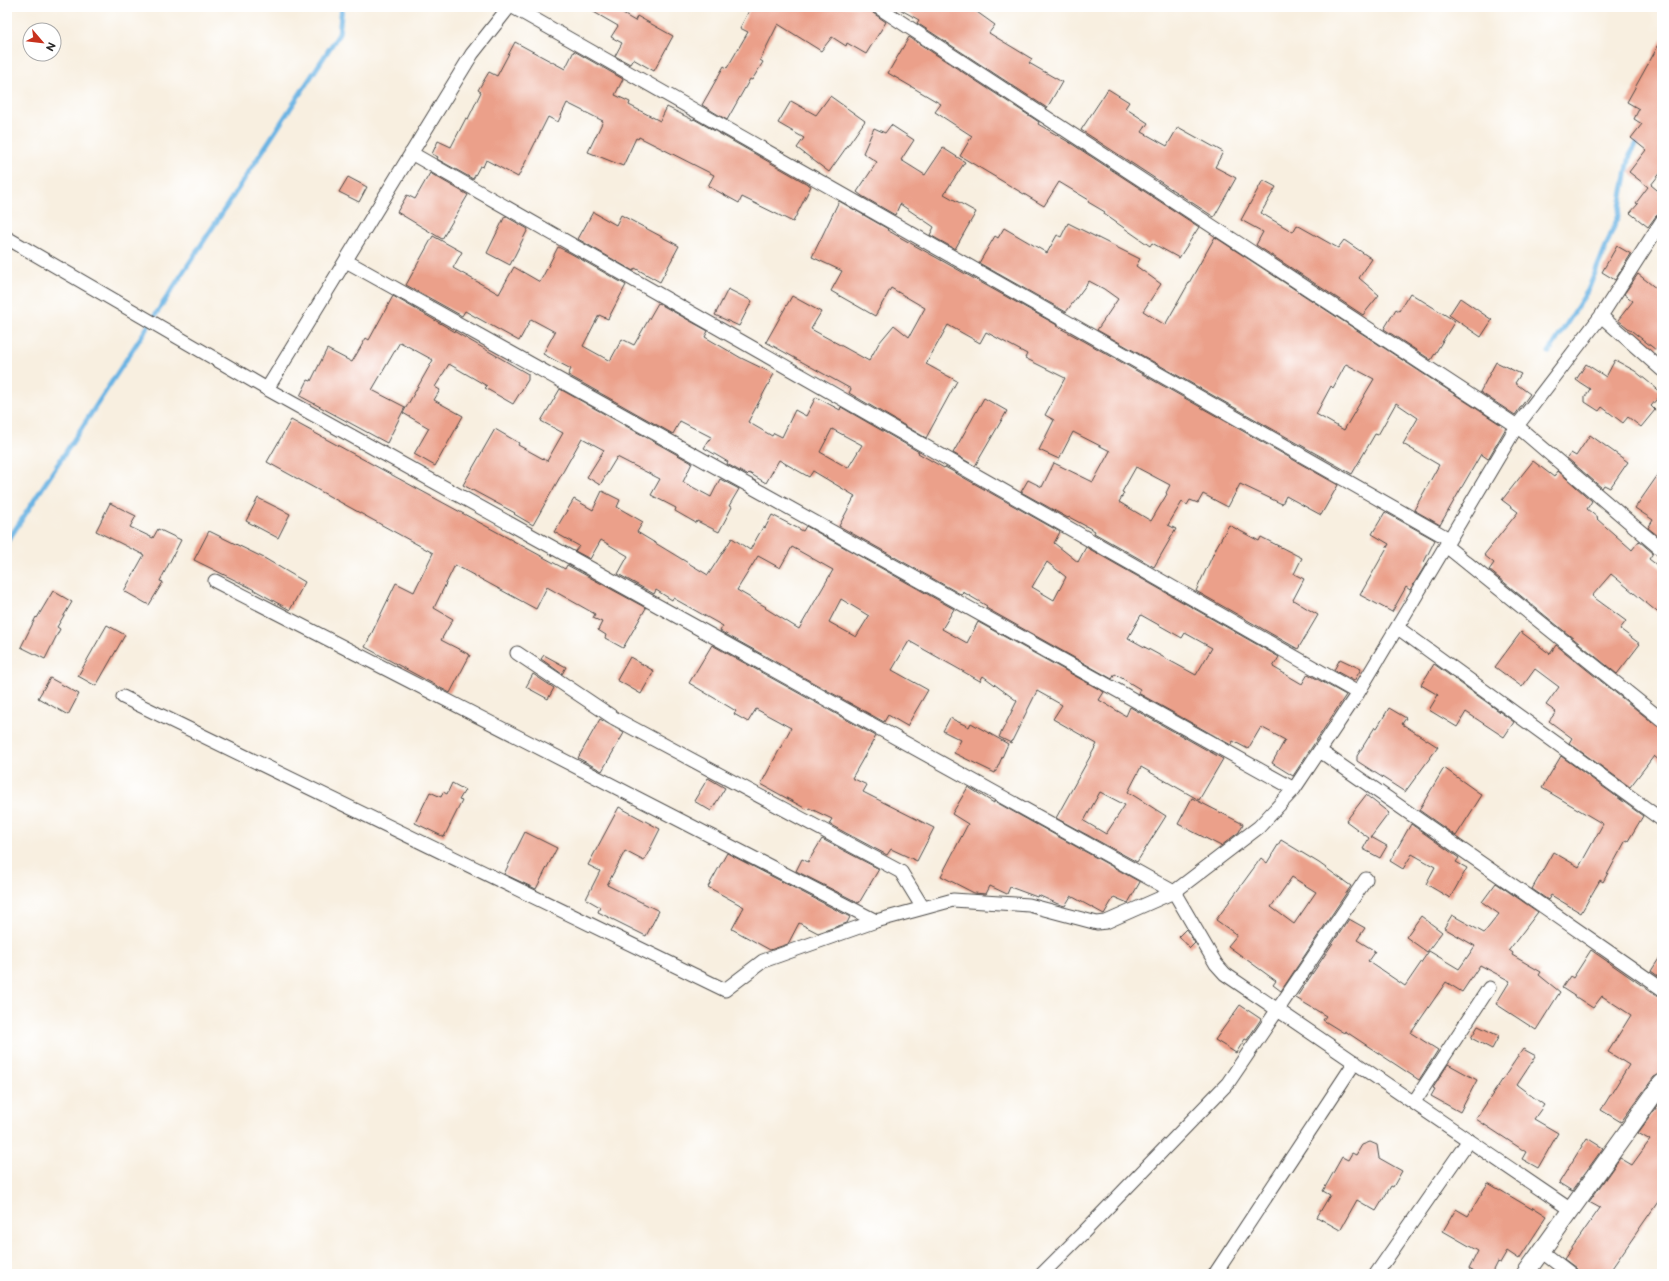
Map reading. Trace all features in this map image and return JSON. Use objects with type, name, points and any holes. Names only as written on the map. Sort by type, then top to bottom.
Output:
[{"type":"street","points":[[267,389],[472,54],[510,7]]},
{"type":"street","points":[[513,7],[1448,543],[1662,720]]},
{"type":"street","points":[[878,7],[1517,426],[1662,550]]},
{"type":"street","points":[[411,153],[1358,693]]},
{"type":"street","points":[[123,697],[725,990],[763,961],[876,921],[953,900],[1029,905],[1097,923],[1106,922],[1174,892],[1259,827],[1294,789],[1358,693],[1398,628],[1517,426],[1601,316],[1662,221]]},
{"type":"street","points":[[7,238],[267,389],[1174,892],[1216,964],[1225,974],[1571,1210]]},
{"type":"street","points":[[346,261],[1294,789]]},
{"type":"street","points":[[1601,316],[1662,370]]},
{"type":"street","points":[[215,581],[876,921]]},
{"type":"street","points":[[1398,628],[1662,820]]},
{"type":"street","points":[[517,653],[614,718],[901,872],[923,908]]},
{"type":"street","points":[[1320,751],[1662,989]]},
{"type":"street","points":[[1042,1274],[1228,1083],[1366,879]]},
{"type":"street","points":[[1414,1102],[1489,988]]},
{"type":"street","points":[[1215,1274],[1355,1062]]},
{"type":"street","points":[[1525,1274],[1662,1083]]},
{"type":"street","points":[[1376,1274],[1469,1140]]},
{"type":"street","points":[[1541,1252],[1571,1274]]},
{"type":"building","points":[[585,7],[611,7],[635,21],[637,16],[673,36],[654,71],[633,59],[630,64],[615,56],[622,43],[611,37],[618,26]]},
{"type":"building","points":[[751,7],[870,7],[873,13],[886,22],[866,54],[847,43],[846,46],[832,37],[821,51],[778,24],[760,60],[763,62],[752,80],[750,79],[727,120],[702,105],[724,66],[727,68],[748,32],[740,28]]},
{"type":"building","points":[[896,7],[970,7],[995,25],[989,33],[1032,59],[1029,63],[1062,82],[1047,108],[917,23],[919,20]]},
{"type":"building","points":[[909,37],[1039,122],[1038,124],[1072,144],[1199,227],[1179,258],[1152,243],[1150,246],[1104,214],[1105,212],[1088,202],[1089,200],[1059,182],[1044,206],[960,156],[972,136],[935,112],[941,104],[888,73]]},
{"type":"building","points":[[1662,39],[1662,171],[1651,185],[1662,194],[1662,213],[1656,216],[1648,227],[1630,213],[1638,204],[1636,203],[1648,187],[1629,172],[1646,150],[1631,138],[1642,124],[1634,119],[1639,109],[1627,102]]},
{"type":"building","points":[[515,42],[565,69],[574,51],[623,79],[615,95],[630,102],[629,105],[660,121],[667,107],[693,120],[694,119],[811,186],[793,222],[742,197],[739,203],[708,186],[714,175],[639,137],[638,139],[636,138],[623,166],[588,152],[603,121],[567,103],[558,122],[548,117],[518,177],[486,160],[483,167],[480,166],[473,179],[437,159],[438,157],[432,154],[438,141],[451,147],[466,118],[468,119],[481,92],[478,90],[489,72],[497,76]]},
{"type":"building","points":[[1108,89],[1129,102],[1125,108],[1148,123],[1142,132],[1167,146],[1178,127],[1223,152],[1215,167],[1236,178],[1214,217],[1081,130]]},
{"type":"building","points":[[830,96],[865,121],[829,172],[797,148],[804,138],[778,123],[791,101],[816,115]]},
{"type":"building","points":[[891,125],[914,140],[901,160],[925,175],[943,148],[965,162],[944,194],[976,212],[955,249],[930,235],[934,227],[900,204],[895,215],[857,192],[877,162],[863,153],[874,128],[885,133]]},
{"type":"building","points":[[430,173],[468,195],[442,239],[397,212],[407,195],[415,199]]},
{"type":"building","points":[[348,177],[367,187],[359,202],[339,192]]},
{"type":"building","points":[[1263,180],[1276,187],[1261,213],[1293,232],[1297,225],[1338,248],[1344,240],[1372,259],[1359,278],[1379,295],[1363,315],[1256,245],[1263,232],[1241,220]]},
{"type":"building","points":[[839,201],[888,229],[887,230],[1338,485],[1321,515],[1286,496],[1282,504],[1240,484],[1228,507],[1203,494],[1198,503],[1190,500],[1187,505],[1182,502],[1168,525],[1176,529],[1154,567],[1094,533],[1095,531],[1021,492],[1028,480],[1042,487],[1054,463],[1093,482],[1110,451],[1073,432],[1059,459],[1039,450],[1054,420],[1045,415],[1065,378],[1025,358],[1027,354],[986,332],[980,343],[948,325],[926,364],[957,381],[926,438],[849,393],[851,389],[766,342],[792,296],[821,312],[811,329],[869,361],[879,343],[894,325],[909,337],[925,308],[891,288],[875,316],[831,291],[842,271],[812,257]],"holes":[[[1136,467],[1170,485],[1166,493],[1167,494],[1151,521],[1119,502],[1124,493],[1122,492]]]},
{"type":"building","points":[[593,212],[616,225],[621,215],[679,246],[660,282],[635,268],[633,271],[578,239]]},
{"type":"building","points":[[505,216],[528,229],[510,265],[487,253]]},
{"type":"building","points":[[1068,223],[1140,259],[1136,266],[1161,284],[1143,311],[1165,325],[1215,237],[1506,428],[1488,459],[1481,454],[1440,525],[1414,510],[1439,465],[1403,444],[1418,418],[1396,403],[1378,435],[1375,434],[1352,474],[1097,330],[1118,299],[1104,289],[1089,281],[1066,312],[979,263],[995,236],[998,238],[1004,228],[1047,253],[1057,235],[1061,237]],"holes":[[[1346,364],[1374,379],[1344,430],[1316,414],[1331,386],[1333,388]]]},
{"type":"building","points":[[433,236],[462,252],[453,268],[499,294],[514,267],[540,282],[558,247],[626,285],[608,319],[599,315],[583,346],[610,361],[622,339],[634,345],[658,303],[708,331],[705,337],[741,358],[774,374],[748,422],[772,436],[774,433],[782,437],[795,410],[806,416],[816,397],[840,410],[841,407],[944,468],[945,467],[1060,532],[1054,543],[1078,562],[1086,547],[1279,657],[1273,667],[1302,684],[1308,674],[1346,695],[1293,776],[1272,763],[1285,740],[1261,727],[1248,749],[1233,741],[1231,745],[1138,693],[1140,689],[1115,674],[1112,679],[986,608],[987,606],[963,592],[962,595],[839,526],[855,496],[813,471],[809,477],[779,460],[766,483],[749,473],[747,475],[727,464],[728,462],[704,448],[711,437],[680,421],[673,434],[568,375],[571,369],[543,354],[555,332],[531,319],[519,341],[465,311],[462,316],[406,285]],"holes":[[[832,429],[862,445],[848,468],[820,452]],[[1047,562],[1066,577],[1054,600],[1032,587]],[[1141,615],[1182,638],[1185,633],[1212,648],[1196,675],[1128,638]]]},
{"type":"building","points":[[1617,246],[1631,254],[1615,280],[1602,272]]},
{"type":"building","points":[[1638,274],[1662,293],[1662,342],[1656,350],[1618,320],[1633,301],[1624,294]]},
{"type":"building","points":[[728,289],[752,301],[739,326],[715,315]]},
{"type":"building","points":[[1410,293],[1455,321],[1431,360],[1384,329],[1396,309],[1399,311]]},
{"type":"building","points":[[393,296],[528,374],[528,380],[513,404],[485,388],[487,386],[449,364],[435,387],[440,390],[434,400],[463,416],[435,466],[414,454],[429,428],[403,413],[433,360],[400,342],[372,390],[405,407],[387,443],[300,396],[308,380],[311,381],[327,349],[352,362],[366,338],[369,340]]},
{"type":"building","points":[[1460,298],[1492,320],[1481,337],[1449,315]]},
{"type":"building","points":[[1615,360],[1635,371],[1662,393],[1651,406],[1655,410],[1641,427],[1628,417],[1623,423],[1602,407],[1599,411],[1585,402],[1585,397],[1590,389],[1576,380],[1586,364],[1606,377]]},
{"type":"building","points":[[1496,362],[1521,374],[1515,383],[1530,394],[1515,415],[1480,392]]},
{"type":"building","points":[[560,389],[692,463],[683,482],[711,497],[720,479],[739,489],[729,506],[732,507],[719,532],[697,521],[696,523],[675,511],[676,508],[651,495],[660,479],[617,457],[600,485],[587,477],[604,450],[582,438],[533,525],[514,514],[515,513],[463,485],[495,429],[519,443],[518,445],[547,461],[563,433],[541,421]]},
{"type":"building","points":[[984,398],[1007,411],[975,466],[953,453]]},
{"type":"building","points":[[291,420],[565,569],[567,565],[646,608],[623,648],[605,638],[606,635],[598,630],[602,622],[593,618],[595,614],[547,587],[536,609],[455,565],[434,608],[453,619],[441,640],[470,655],[450,693],[365,647],[396,583],[414,592],[433,553],[267,462]]},
{"type":"building","points":[[1590,435],[1628,462],[1610,488],[1604,485],[1602,488],[1567,458],[1571,453],[1576,456]]},
{"type":"building","points":[[1533,461],[1554,477],[1558,471],[1592,501],[1587,509],[1598,518],[1597,519],[1632,550],[1639,541],[1653,553],[1649,559],[1662,569],[1662,616],[1611,574],[1592,596],[1626,621],[1620,629],[1640,644],[1617,674],[1489,570],[1494,563],[1484,555],[1518,512],[1502,500]]},
{"type":"building","points":[[1662,469],[1662,539],[1648,528],[1653,520],[1635,508]]},
{"type":"building","points":[[602,491],[620,500],[617,507],[643,522],[637,532],[708,575],[732,538],[750,550],[763,527],[765,528],[772,515],[803,531],[806,526],[954,609],[942,629],[967,643],[978,622],[1104,692],[1099,700],[1126,716],[1130,707],[1223,759],[1199,800],[1141,767],[1128,792],[1166,816],[1137,862],[1056,818],[1097,744],[1053,719],[1062,705],[1037,691],[1011,743],[999,737],[1017,701],[983,676],[980,681],[909,641],[892,670],[928,690],[907,726],[888,715],[884,722],[720,631],[723,626],[673,598],[672,600],[656,590],[654,594],[618,574],[628,556],[601,540],[590,559],[575,551],[579,546],[554,532],[574,499],[593,510]],"holes":[[[792,547],[833,570],[799,629],[737,590],[758,556],[780,568]],[[841,599],[869,616],[856,637],[829,622]],[[1100,792],[1125,805],[1106,834],[1084,821]]]},
{"type":"building","points":[[258,498],[290,514],[278,538],[246,521]]},
{"type":"building","points":[[110,503],[136,516],[130,527],[153,538],[158,529],[181,540],[160,581],[163,582],[149,605],[124,591],[144,555],[96,531]]},
{"type":"building","points":[[1385,512],[1435,540],[1424,562],[1426,564],[1410,590],[1406,587],[1392,612],[1360,595],[1389,544],[1372,534]]},
{"type":"building","points":[[1229,525],[1259,541],[1261,537],[1302,558],[1294,574],[1304,579],[1293,600],[1318,615],[1298,649],[1196,591],[1217,546]]},
{"type":"building","points":[[209,531],[264,558],[305,582],[290,610],[249,587],[194,560]]},
{"type":"building","points":[[53,591],[72,602],[57,627],[60,629],[45,659],[21,647],[36,617],[37,618]]},
{"type":"building","points":[[107,625],[125,635],[96,686],[78,676]]},
{"type":"building","points":[[1521,632],[1550,654],[1556,645],[1657,726],[1662,728],[1662,763],[1654,756],[1630,787],[1569,743],[1572,738],[1549,721],[1556,712],[1546,705],[1559,687],[1535,669],[1522,687],[1495,667]]},
{"type":"building","points":[[712,645],[876,736],[852,778],[867,785],[863,792],[934,828],[917,861],[891,849],[887,855],[829,824],[832,819],[809,808],[808,810],[761,784],[791,728],[756,709],[748,722],[734,714],[736,711],[689,683]]},
{"type":"building","points":[[544,655],[566,667],[562,674],[541,659]]},
{"type":"building","points":[[630,657],[654,671],[641,694],[617,680]]},
{"type":"building","points":[[1340,659],[1361,669],[1354,681],[1334,670]]},
{"type":"building","points":[[1434,664],[1514,722],[1504,737],[1466,712],[1457,727],[1429,710],[1438,695],[1421,685]]},
{"type":"building","points":[[533,674],[554,688],[548,699],[526,687]]},
{"type":"building","points":[[50,678],[79,694],[68,715],[38,698]]},
{"type":"building","points":[[1389,708],[1406,718],[1402,724],[1438,747],[1405,792],[1357,761],[1357,756]]},
{"type":"building","points":[[950,718],[969,727],[971,723],[1008,744],[995,773],[954,753],[961,740],[943,731]]},
{"type":"building","points":[[600,719],[624,733],[602,771],[578,758]]},
{"type":"building","points":[[1561,756],[1643,816],[1628,841],[1626,840],[1603,882],[1600,880],[1581,913],[1551,895],[1548,900],[1532,889],[1553,852],[1579,867],[1603,824],[1542,788]]},
{"type":"building","points":[[1444,768],[1482,795],[1456,836],[1419,810]]},
{"type":"building","points":[[708,778],[725,788],[711,811],[694,801]]},
{"type":"building","points":[[452,783],[465,790],[459,800],[462,801],[444,837],[415,823],[430,792],[441,797],[443,792],[447,794]]},
{"type":"building","points":[[968,787],[994,803],[994,801],[1140,882],[1128,903],[1114,897],[1104,914],[1071,896],[1065,906],[1038,895],[1037,897],[1010,887],[1007,894],[990,886],[986,894],[974,893],[941,876],[968,824],[952,814]]},
{"type":"building","points":[[1366,795],[1389,813],[1371,837],[1387,846],[1380,858],[1363,849],[1369,838],[1346,821]]},
{"type":"building","points":[[1192,798],[1243,824],[1239,832],[1221,846],[1178,824]]},
{"type":"building","points":[[619,807],[660,829],[644,861],[625,851],[607,885],[659,911],[646,936],[598,912],[600,907],[586,899],[600,871],[588,865]]},
{"type":"building","points":[[1411,824],[1459,858],[1456,862],[1467,868],[1450,898],[1426,884],[1435,867],[1412,854],[1403,869],[1390,861]]},
{"type":"building","points":[[525,832],[557,848],[536,889],[504,874]]},
{"type":"building","points":[[822,839],[879,869],[859,903],[796,871],[802,859],[808,862]]},
{"type":"building","points":[[1281,840],[1319,863],[1351,886],[1281,991],[1273,985],[1276,981],[1228,946],[1237,935],[1216,920],[1261,858],[1267,863]],"holes":[[[1292,877],[1316,892],[1294,924],[1271,907]]]},
{"type":"building","points":[[727,853],[850,917],[847,923],[818,933],[799,923],[788,944],[770,950],[732,929],[744,907],[708,887]]},
{"type":"building","points":[[1496,883],[1538,912],[1509,950],[1513,953],[1512,955],[1541,972],[1539,975],[1560,992],[1536,1030],[1496,1004],[1510,981],[1480,965],[1462,992],[1446,982],[1411,1033],[1438,1050],[1419,1080],[1345,1031],[1344,1033],[1323,1020],[1326,1016],[1296,998],[1349,919],[1365,928],[1357,940],[1375,951],[1368,961],[1405,986],[1429,951],[1459,969],[1475,946],[1444,928],[1452,915],[1484,933],[1499,914],[1482,902]]},
{"type":"building","points":[[1421,916],[1442,932],[1427,952],[1406,937]]},
{"type":"building","points":[[1186,929],[1195,943],[1190,948],[1179,936]]},
{"type":"building","points":[[1591,950],[1657,996],[1662,997],[1662,1073],[1654,1077],[1621,1122],[1601,1110],[1629,1065],[1608,1052],[1631,1015],[1602,996],[1593,1008],[1562,988],[1570,976],[1573,978]]},
{"type":"building","points":[[1662,954],[1662,979],[1651,971]]},
{"type":"building","points":[[1240,1005],[1261,1019],[1236,1053],[1215,1040]]},
{"type":"building","points":[[1478,1026],[1499,1036],[1492,1049],[1471,1038]]},
{"type":"building","points":[[1523,1049],[1536,1056],[1517,1085],[1544,1105],[1534,1119],[1558,1133],[1538,1168],[1522,1159],[1526,1152],[1476,1119]]},
{"type":"building","points":[[1448,1064],[1477,1080],[1460,1112],[1431,1096],[1435,1089],[1433,1088]]},
{"type":"building","points":[[1662,1100],[1662,1196],[1608,1274],[1579,1274],[1576,1268],[1564,1259],[1600,1208],[1589,1202],[1620,1158],[1632,1165],[1650,1140],[1638,1133]]},
{"type":"building","points":[[1587,1138],[1603,1148],[1572,1191],[1559,1183]]},
{"type":"building","points":[[1370,1142],[1377,1145],[1379,1158],[1402,1171],[1376,1211],[1357,1200],[1340,1230],[1317,1217],[1330,1195],[1323,1191],[1342,1157],[1348,1160],[1352,1153],[1356,1155],[1362,1145]]},
{"type":"building","points":[[1488,1183],[1532,1209],[1533,1207],[1547,1216],[1519,1259],[1507,1251],[1500,1263],[1497,1262],[1491,1274],[1478,1274],[1469,1269],[1478,1251],[1443,1231],[1456,1209],[1468,1216]]},
{"type":"waterway","points":[[7,542],[339,34],[342,7]]},
{"type":"waterway","points":[[1549,352],[1588,290],[1618,217],[1630,155],[1640,138]]}]
